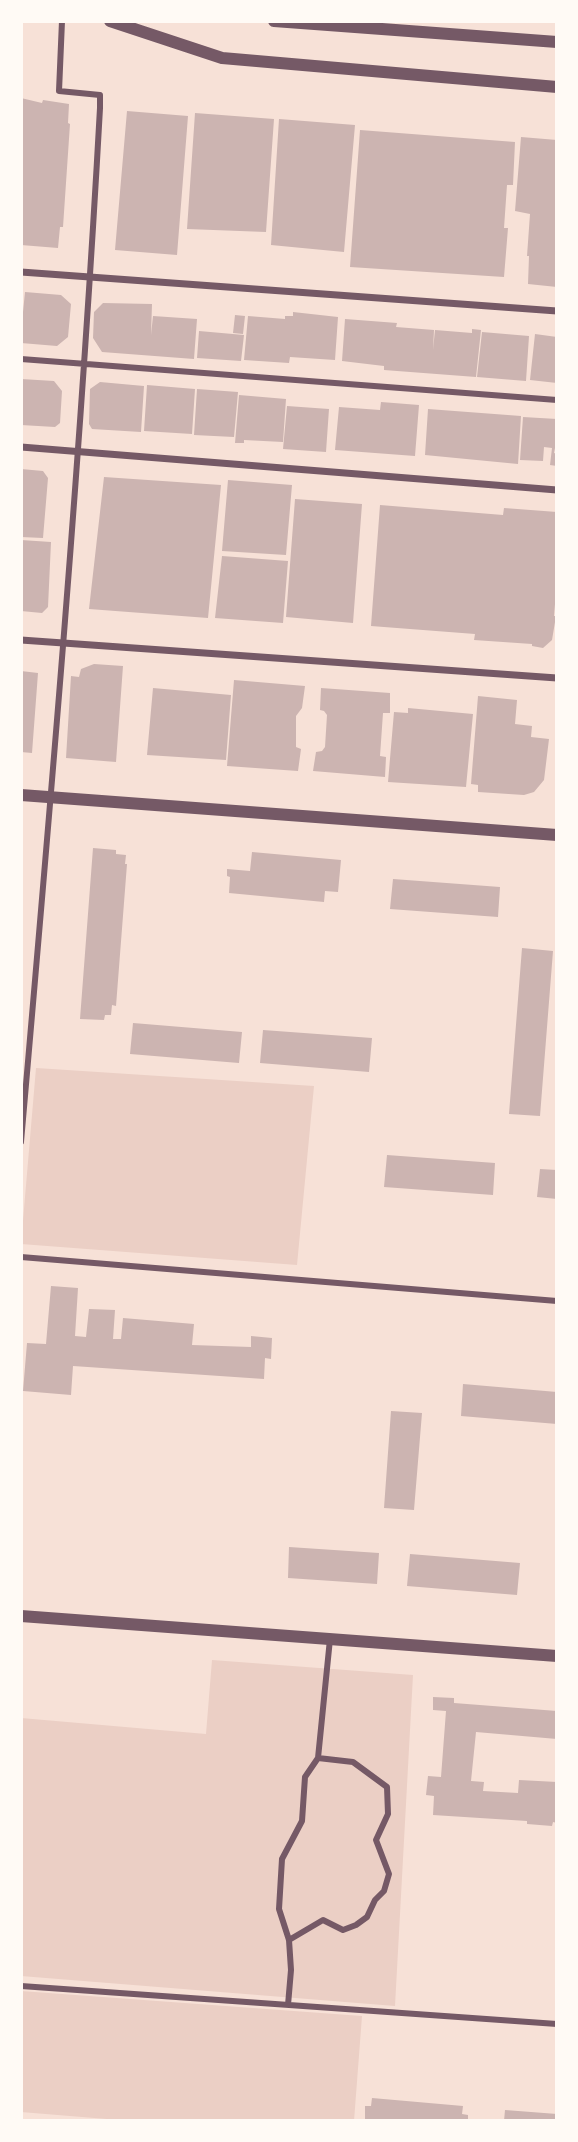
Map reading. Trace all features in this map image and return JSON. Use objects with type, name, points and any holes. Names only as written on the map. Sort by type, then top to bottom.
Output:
[{"type":"street","points":[[21,1142],[78,452],[91,277],[100,94],[60,91],[62,21]]},
{"type":"street","points":[[110,21],[222,58],[557,87]]},
{"type":"street","points":[[274,21],[557,42]]},
{"type":"street","points":[[21,272],[557,311]]},
{"type":"street","points":[[21,359],[557,400]]},
{"type":"street","points":[[21,447],[557,490]]},
{"type":"street","points":[[21,640],[557,678]]},
{"type":"street","points":[[21,795],[557,835]]},
{"type":"street","points":[[21,1257],[557,1301]]},
{"type":"street","points":[[21,1616],[557,1656]]},
{"type":"street","points":[[288,2005],[291,1970],[289,1940],[279,1909],[282,1859],[302,1821],[305,1776],[318,1758],[330,1639]]},
{"type":"street","points":[[289,1940],[323,1920],[343,1930],[356,1926],[367,1917],[375,1900],[384,1891],[390,1874],[376,1840],[387,1814],[387,1787],[353,1762],[318,1758]]},
{"type":"street","points":[[21,1986],[557,2024]]},
{"type":"shaded area","points":[[36,1068],[314,1086],[297,1265],[21,1244]]},
{"type":"shaded area","points":[[212,1660],[413,1675],[395,2006],[21,1976],[21,1718],[206,1734]]},
{"type":"shaded area","points":[[21,1991],[362,2016],[354,2121],[131,2121],[21,2112]]},
{"type":"building","points":[[21,98],[42,103],[43,100],[69,104],[63,227],[60,227],[58,248],[21,245]]},
{"type":"building","points":[[127,111],[188,116],[177,255],[115,250]]},
{"type":"building","points":[[195,113],[274,119],[266,232],[187,229]]},
{"type":"building","points":[[279,119],[355,125],[344,252],[271,245]]},
{"type":"building","points":[[360,130],[515,142],[513,185],[507,185],[504,228],[508,228],[504,277],[350,267]]},
{"type":"building","points":[[521,137],[557,140],[557,287],[528,284],[530,214],[515,211]]},
{"type":"building","points":[[25,292],[61,295],[71,304],[68,337],[57,346],[21,343],[21,312]]},
{"type":"building","points":[[103,303],[152,304],[151,335],[153,316],[197,319],[194,359],[102,352],[93,338],[94,312]]},
{"type":"building","points":[[293,312],[338,317],[335,360],[290,357],[289,363],[244,360],[248,316],[285,319],[285,316],[293,316]]},
{"type":"building","points":[[235,315],[245,316],[243,334],[233,333]]},
{"type":"building","points":[[345,319],[397,323],[396,327],[434,330],[433,350],[435,330],[472,333],[472,329],[481,330],[476,377],[384,370],[384,366],[342,361]]},
{"type":"building","points":[[199,331],[244,335],[241,361],[197,358]]},
{"type":"building","points":[[482,332],[529,336],[526,381],[477,377]]},
{"type":"building","points":[[535,334],[557,337],[557,383],[530,380]]},
{"type":"building","points":[[21,379],[54,381],[62,391],[60,423],[55,427],[21,425]]},
{"type":"building","points":[[100,382],[144,386],[141,432],[92,429],[89,424],[90,389]]},
{"type":"building","points":[[147,385],[195,389],[192,434],[144,431]]},
{"type":"building","points":[[197,389],[238,392],[234,437],[194,435]]},
{"type":"building","points":[[239,395],[286,399],[283,442],[244,440],[244,443],[235,443]]},
{"type":"building","points":[[381,402],[419,405],[415,456],[335,450],[339,407],[380,410]]},
{"type":"building","points":[[287,406],[329,409],[326,452],[283,449]]},
{"type":"building","points":[[428,409],[521,416],[518,464],[425,455]]},
{"type":"building","points":[[523,417],[557,419],[557,448],[554,453],[557,454],[557,466],[550,465],[552,448],[544,447],[543,461],[520,460]]},
{"type":"building","points":[[21,469],[43,471],[48,478],[43,538],[21,537]]},
{"type":"building","points":[[104,477],[221,485],[208,618],[89,609]]},
{"type":"building","points":[[228,480],[292,485],[286,555],[222,551]]},
{"type":"building","points":[[295,499],[362,504],[353,623],[286,617]]},
{"type":"building","points":[[380,505],[503,515],[504,508],[557,512],[556,616],[552,640],[543,648],[532,644],[474,640],[475,634],[371,626]]},
{"type":"building","points":[[21,540],[51,542],[48,607],[42,613],[21,611]]},
{"type":"building","points":[[222,556],[288,561],[283,623],[215,618]]},
{"type":"building","points":[[94,664],[123,666],[116,762],[66,758],[71,676],[79,677],[81,669]]},
{"type":"building","points":[[21,671],[38,673],[32,753],[21,752]]},
{"type":"building","points":[[234,680],[305,686],[302,708],[296,716],[296,747],[301,749],[298,771],[227,766]]},
{"type":"building","points":[[153,688],[231,695],[226,760],[147,755]]},
{"type":"building","points":[[321,688],[390,693],[390,713],[383,713],[380,756],[386,757],[385,777],[313,771],[316,752],[325,747],[327,715],[320,710]]},
{"type":"building","points":[[478,696],[517,700],[515,724],[532,726],[531,737],[549,739],[544,780],[534,792],[524,795],[478,792],[478,785],[471,784]]},
{"type":"building","points":[[408,708],[473,714],[466,787],[388,782],[394,712],[408,713]]},
{"type":"building","points":[[93,848],[116,850],[116,854],[126,855],[127,864],[116,1006],[112,1005],[111,1015],[105,1015],[104,1020],[80,1019]]},
{"type":"building","points":[[252,852],[341,860],[338,892],[325,891],[324,902],[229,893],[230,877],[227,876],[227,869],[250,871]]},
{"type":"building","points":[[393,879],[500,887],[498,917],[390,909]]},
{"type":"building","points":[[522,948],[553,951],[540,1116],[509,1114]]},
{"type":"building","points":[[133,1023],[242,1032],[239,1063],[130,1054]]},
{"type":"building","points":[[263,1030],[372,1038],[369,1072],[260,1063]]},
{"type":"building","points":[[387,1155],[495,1163],[493,1195],[384,1187]]},
{"type":"building","points":[[540,1169],[557,1170],[557,1199],[537,1197]]},
{"type":"building","points":[[51,1286],[78,1288],[75,1336],[86,1337],[89,1309],[115,1310],[113,1339],[121,1339],[123,1318],[194,1324],[192,1345],[251,1347],[251,1336],[272,1338],[271,1359],[265,1358],[264,1379],[73,1366],[71,1395],[23,1391],[27,1343],[46,1344]]},
{"type":"building","points":[[463,1384],[557,1392],[557,1424],[461,1416]]},
{"type":"building","points":[[391,1411],[422,1413],[414,1510],[384,1508]]},
{"type":"building","points":[[289,1547],[379,1553],[377,1584],[288,1578]]},
{"type":"building","points":[[410,1554],[520,1563],[517,1595],[407,1586]]},
{"type":"building","points":[[433,1697],[454,1698],[454,1703],[557,1711],[557,1739],[476,1732],[471,1781],[484,1782],[483,1791],[518,1793],[519,1780],[557,1782],[557,1823],[553,1822],[552,1826],[527,1824],[527,1821],[433,1815],[434,1796],[426,1795],[428,1776],[441,1777],[446,1711],[433,1710]]},
{"type":"building","points":[[372,2098],[463,2106],[462,2114],[468,2115],[468,2121],[367,2121],[365,2106],[371,2106]]},
{"type":"building","points":[[505,2110],[557,2114],[557,2121],[504,2121]]}]
